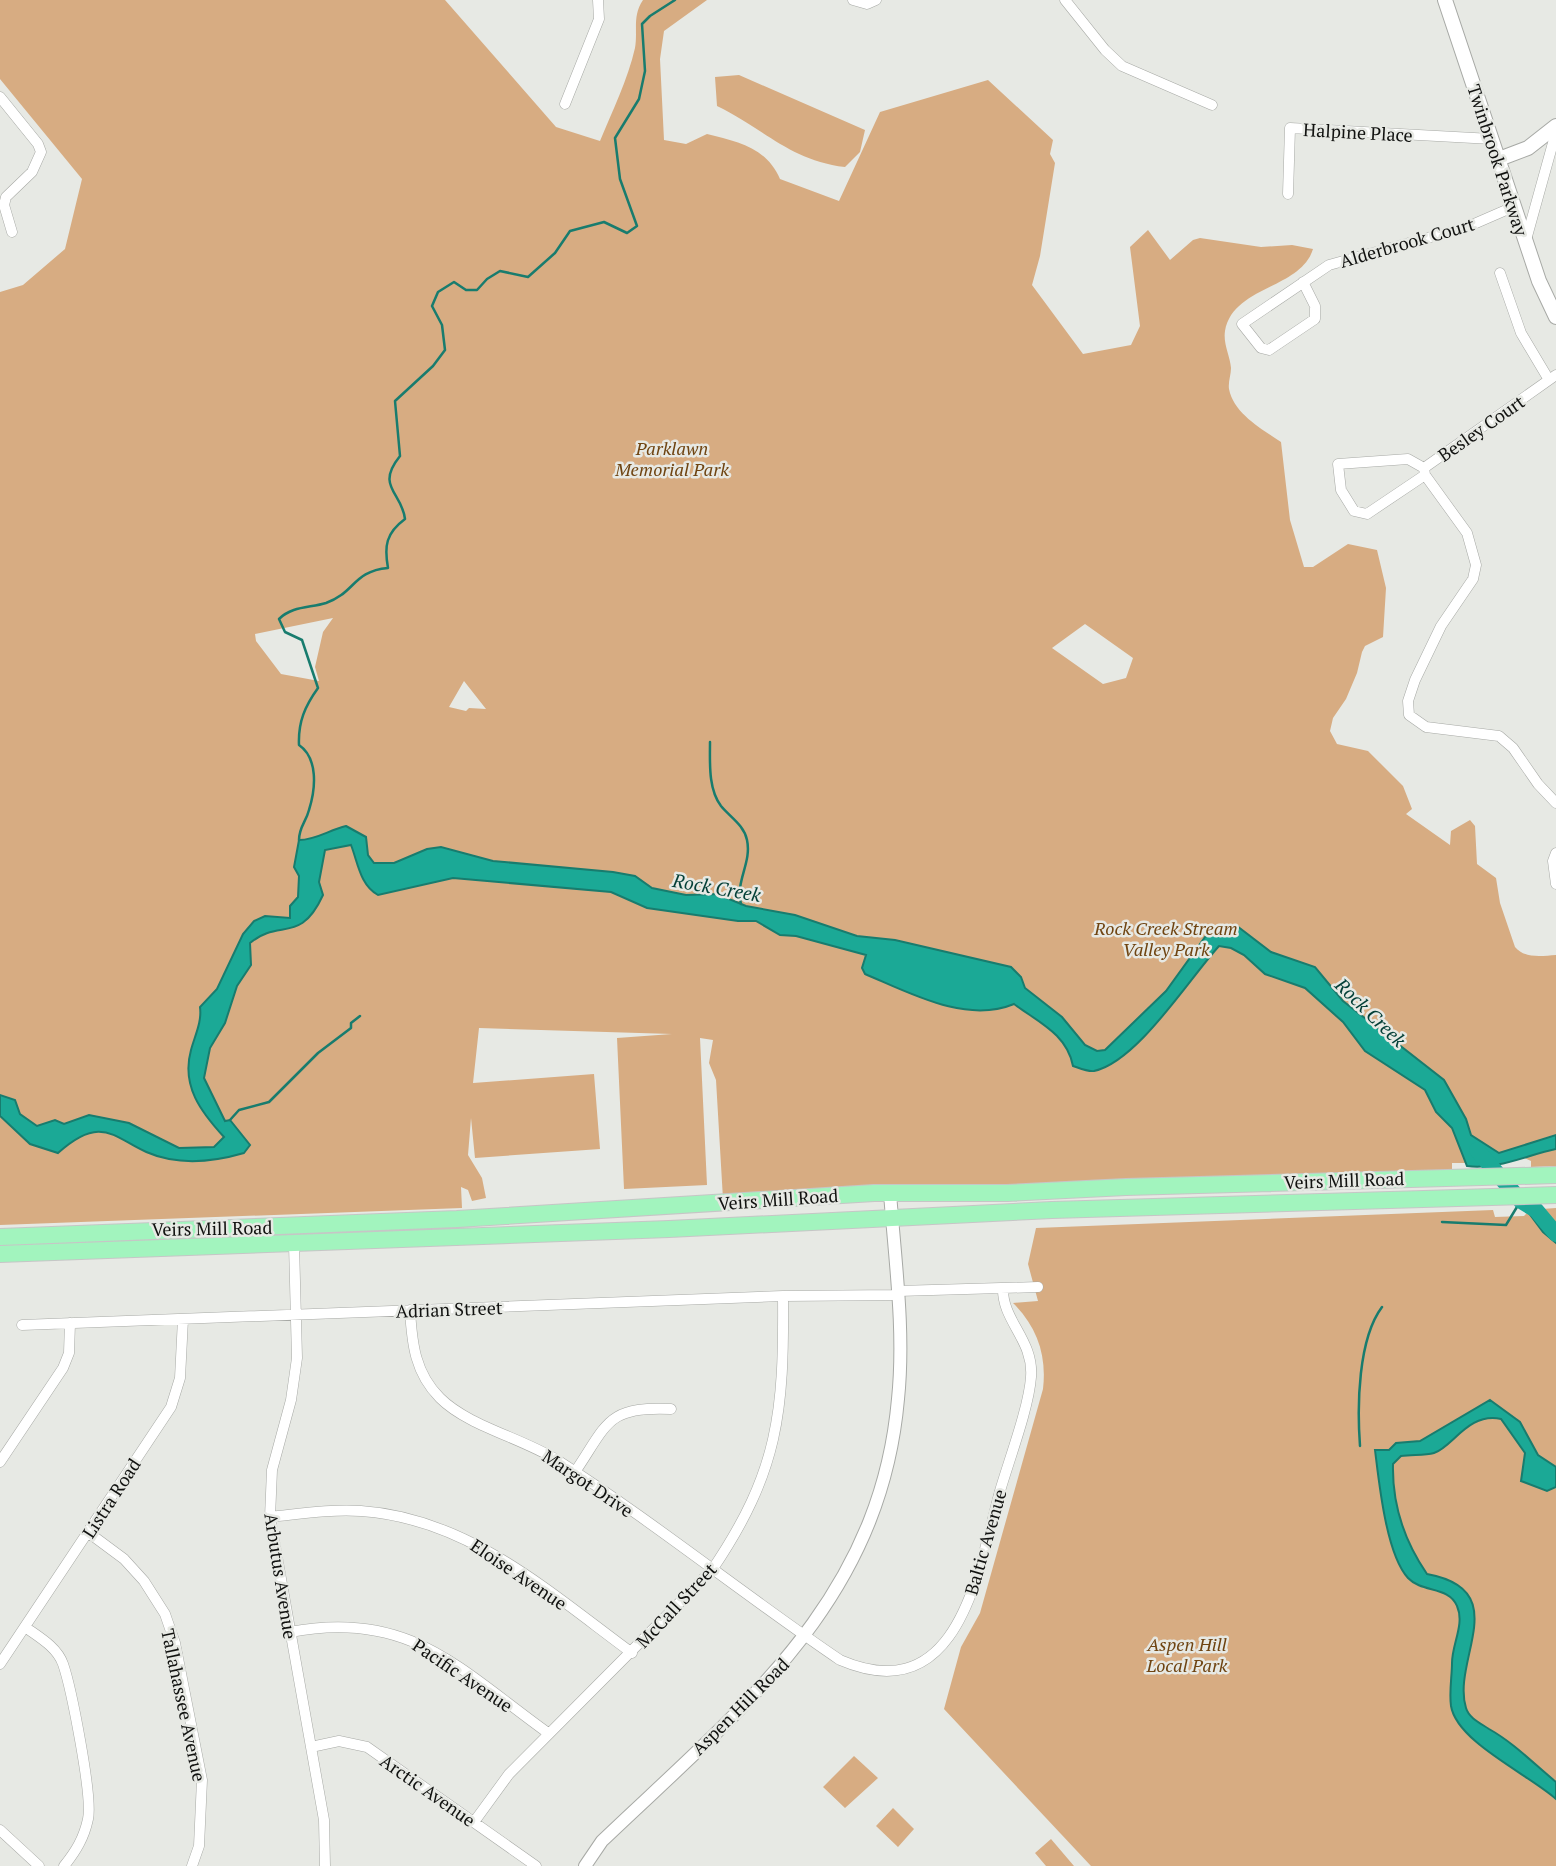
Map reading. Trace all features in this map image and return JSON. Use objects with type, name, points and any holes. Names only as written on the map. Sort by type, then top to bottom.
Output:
[{"type":"main road","name":"Twinbrook Parkway","points":[[1446,0],[1539,281],[1556,317]]},
{"type":"main road","points":[[1500,164],[1533,156],[1555,133]]},
{"type":"main road","name":"Veirs Mill Road","points":[[0,1237],[457,1219],[890,1193],[1007,1194],[1126,1186],[1556,1175]]},
{"type":"main road","name":"Veirs Mill Road","points":[[0,1254],[892,1220],[1052,1210],[1550,1196]]},
{"type":"main road","points":[[242,1228],[242,1246]]},
{"type":"main road","points":[[37,1235],[38,1253]]},
{"type":"street","points":[[565,104],[600,19],[598,0]]},
{"type":"street","points":[[853,0],[867,4],[876,0]]},
{"type":"street","points":[[1065,0],[1105,50],[1122,66],[1213,105]]},
{"type":"street","points":[[0,97],[38,144],[41,152],[32,172],[6,197],[4,205],[12,232]]},
{"type":"street","name":"Halpine Place","points":[[1288,194],[1290,128],[1492,139]]},
{"type":"street","points":[[1526,242],[1555,133]]},
{"type":"street","name":"Alderbrook Court","points":[[1303,282],[1315,306],[1315,319],[1269,350],[1261,348],[1242,324],[1303,282],[1328,265],[1467,227],[1513,206]]},
{"type":"street","name":"Besley Court","points":[[1424,471],[1408,459],[1338,464],[1341,490],[1354,511],[1367,514],[1553,377],[1521,333],[1500,274]]},
{"type":"street","points":[[1424,471],[1467,533],[1473,546],[1476,565],[1473,579],[1441,626],[1415,680],[1408,701],[1409,715],[1426,727],[1499,736],[1513,748],[1538,784],[1556,803]]},
{"type":"street","points":[[1556,853],[1553,861],[1556,884]]},
{"type":"street","name":"Aspen Hill Road","points":[[585,1866],[602,1841],[772,1678],[806,1636],[848,1569],[871,1518],[883,1480],[898,1399],[898,1292],[890,1193]]},
{"type":"street","name":"Arbutus Avenue","points":[[294,1244],[297,1358],[291,1400],[272,1470],[270,1517],[324,1820],[325,1866]]},
{"type":"street","name":"Adrian Street","points":[[22,1325],[783,1296],[876,1293],[884,1296],[898,1292],[1038,1287]]},
{"type":"street","name":"Baltic Avenue","points":[[806,1636],[840,1660],[858,1667],[877,1671],[898,1670],[928,1659],[952,1636],[962,1619],[1031,1379],[1024,1338],[1003,1304],[1003,1288]]},
{"type":"street","name":"McCall Street","points":[[474,1822],[509,1774],[712,1570],[749,1510],[774,1442],[784,1373],[783,1296]]},
{"type":"street","name":"Margot Drive","points":[[410,1310],[416,1362],[441,1400],[460,1413],[538,1449],[575,1472],[806,1636]]},
{"type":"street","name":"Listra Road","points":[[0,1664],[171,1407],[180,1378],[183,1319]]},
{"type":"street","points":[[0,1462],[63,1368],[69,1353],[70,1323]]},
{"type":"street","points":[[575,1472],[604,1428],[617,1415],[639,1408],[671,1409]]},
{"type":"street","name":"Eloise Avenue","points":[[270,1517],[361,1511],[409,1518],[438,1527],[496,1554],[632,1653]]},
{"type":"street","name":"Tallahassee Avenue","points":[[89,1533],[124,1559],[144,1581],[164,1614],[175,1643],[202,1780],[199,1846],[192,1866]]},
{"type":"street","name":"Pacific Avenue","points":[[290,1632],[345,1625],[408,1637],[438,1653],[548,1733]]},
{"type":"street","points":[[25,1627],[46,1641],[63,1664],[89,1795],[89,1817],[79,1847],[64,1866]]},
{"type":"street","name":"Arctic Avenue","points":[[311,1746],[339,1741],[368,1747],[536,1866]]},
{"type":"street","points":[[0,1830],[39,1866]]},
{"type":"green space","points":[[0,0],[445,0],[556,127],[600,141],[632,60],[636,42],[636,18],[643,0],[707,0],[664,31],[660,59],[664,140],[686,144],[707,134],[740,143],[767,160],[780,179],[839,201],[880,112],[988,80],[1053,140],[1050,154],[1055,163],[1040,256],[1032,285],[1083,354],[1131,345],[1140,326],[1130,247],[1148,230],[1170,260],[1193,240],[1200,238],[1261,247],[1292,245],[1313,249],[1306,262],[1295,272],[1253,296],[1231,316],[1225,331],[1231,368],[1229,389],[1243,413],[1281,442],[1290,520],[1304,567],[1313,567],[1348,544],[1377,550],[1386,588],[1383,637],[1365,646],[1346,699],[1333,718],[1330,731],[1337,744],[1368,751],[1403,786],[1412,809],[1406,814],[1450,845],[1451,831],[1470,820],[1475,826],[1477,864],[1496,878],[1500,903],[1515,947],[1529,955],[1556,955],[1556,1166],[1531,1167],[1531,1161],[1520,1156],[1530,1154],[1462,1154],[1466,1163],[1452,1163],[1452,1171],[723,1199],[716,1080],[709,1063],[713,1040],[700,1038],[707,1185],[624,1189],[617,1038],[672,1034],[479,1028],[473,1083],[594,1074],[600,1149],[475,1158],[471,1118],[468,1155],[482,1178],[486,1198],[472,1201],[468,1190],[461,1187],[462,1208],[0,1225],[0,292],[23,285],[65,249],[82,179],[0,79]],"holes":[[[333,618],[323,632],[315,667],[319,681],[281,674],[256,641],[255,634]],[[1085,624],[1133,658],[1126,678],[1103,684],[1052,648]],[[464,681],[486,709],[469,708],[466,711],[449,707]]]},
{"type":"green space","points":[[739,75],[865,130],[860,152],[845,167],[808,158],[717,106],[715,77]]},
{"type":"green space","name":"Aspen Hill Local Park","points":[[1556,1208],[1556,1866],[1091,1866],[944,1709],[961,1647],[980,1613],[1043,1389],[1039,1342],[1013,1303],[1038,1301],[1028,1264],[1036,1228],[1493,1210],[1495,1217],[1524,1216],[1528,1212],[1531,1216],[1547,1214],[1542,1209]]},
{"type":"green space","points":[[854,1756],[878,1778],[845,1808],[823,1787]]},
{"type":"green space","points":[[893,1808],[914,1829],[898,1847],[876,1826]]},
{"type":"green space","points":[[1051,1839],[1074,1866],[1046,1866],[1035,1853]]},
{"type":"shaded area","points":[[346,826],[366,837],[368,855],[374,863],[394,863],[427,849],[441,847],[493,861],[613,872],[635,876],[652,888],[686,895],[717,894],[746,906],[795,915],[857,936],[895,940],[1011,967],[1021,977],[1025,988],[1062,1017],[1085,1045],[1097,1051],[1105,1050],[1166,991],[1205,937],[1223,927],[1237,926],[1271,952],[1315,967],[1343,1001],[1444,1080],[1466,1119],[1471,1135],[1499,1153],[1556,1135],[1556,1149],[1501,1164],[1467,1166],[1452,1128],[1436,1112],[1425,1090],[1365,1051],[1343,1022],[1305,988],[1265,974],[1244,955],[1231,948],[1219,946],[1161,1018],[1127,1052],[1110,1064],[1089,1071],[1073,1066],[1065,1045],[1058,1037],[1014,1004],[977,1010],[938,1004],[865,974],[862,968],[866,955],[796,936],[780,935],[756,921],[738,921],[647,908],[611,892],[453,878],[378,895],[363,880],[351,845],[325,850],[319,882],[323,895],[306,920],[298,926],[271,932],[250,943],[251,965],[237,986],[225,1023],[210,1048],[204,1078],[225,1121],[230,1120],[250,1145],[244,1153],[207,1161],[169,1159],[103,1132],[90,1133],[76,1139],[58,1153],[30,1144],[0,1116],[0,1095],[15,1100],[20,1114],[37,1126],[55,1120],[64,1124],[89,1115],[129,1123],[179,1148],[214,1147],[224,1137],[195,1098],[189,1075],[200,1007],[217,989],[243,934],[254,921],[265,916],[290,918],[290,906],[298,897],[299,876],[294,867],[299,840]]},
{"type":"shaded area","points":[[1542,1209],[1556,1224],[1556,1243],[1543,1232],[1528,1212]]},
{"type":"shaded area","points":[[1490,1400],[1520,1422],[1538,1455],[1556,1467],[1556,1487],[1547,1491],[1521,1481],[1525,1453],[1501,1419],[1489,1418],[1470,1425],[1441,1450],[1401,1456],[1393,1464],[1395,1494],[1406,1536],[1427,1574],[1453,1582],[1468,1595],[1474,1611],[1474,1629],[1464,1689],[1467,1712],[1515,1747],[1556,1782],[1556,1799],[1479,1745],[1456,1719],[1450,1695],[1453,1656],[1460,1620],[1457,1606],[1448,1595],[1414,1583],[1400,1567],[1389,1535],[1381,1498],[1375,1450],[1389,1450],[1396,1443],[1420,1441]]},
{"type":"waterway","points":[[299,840],[314,783],[310,758],[299,745],[300,729],[306,708],[318,688],[302,640],[285,632],[279,619],[295,610],[336,599],[368,573],[388,568],[388,540],[394,529],[405,519],[390,482],[393,466],[400,456],[395,401],[433,366],[445,350],[442,325],[432,306],[438,292],[454,282],[466,290],[477,290],[487,279],[500,271],[528,277],[555,253],[570,231],[604,222],[627,233],[637,226],[620,179],[615,138],[639,99],[645,71],[642,24],[675,0]]},
{"type":"waterway","points":[[710,742],[714,792],[721,806],[743,830],[747,840],[747,856],[740,888],[741,904]]},
{"type":"waterway","points":[[230,1120],[239,1110],[269,1102],[318,1053],[351,1028],[351,1023],[360,1016]]},
{"type":"waterway","name":"Rock Creek","points":[[1477,1150],[1521,1201],[1536,1210],[1556,1234]]},
{"type":"waterway","points":[[1442,1222],[1506,1225],[1520,1202]]},
{"type":"waterway","points":[[1360,1446],[1359,1393],[1364,1354],[1374,1321],[1382,1307]]},
{"type":"park label","name":"Parklawn Memorial Park","points":[[672,458]]},
{"type":"park label","name":"Rock Creek Stream Valley Park","points":[[1166,938]]}]
